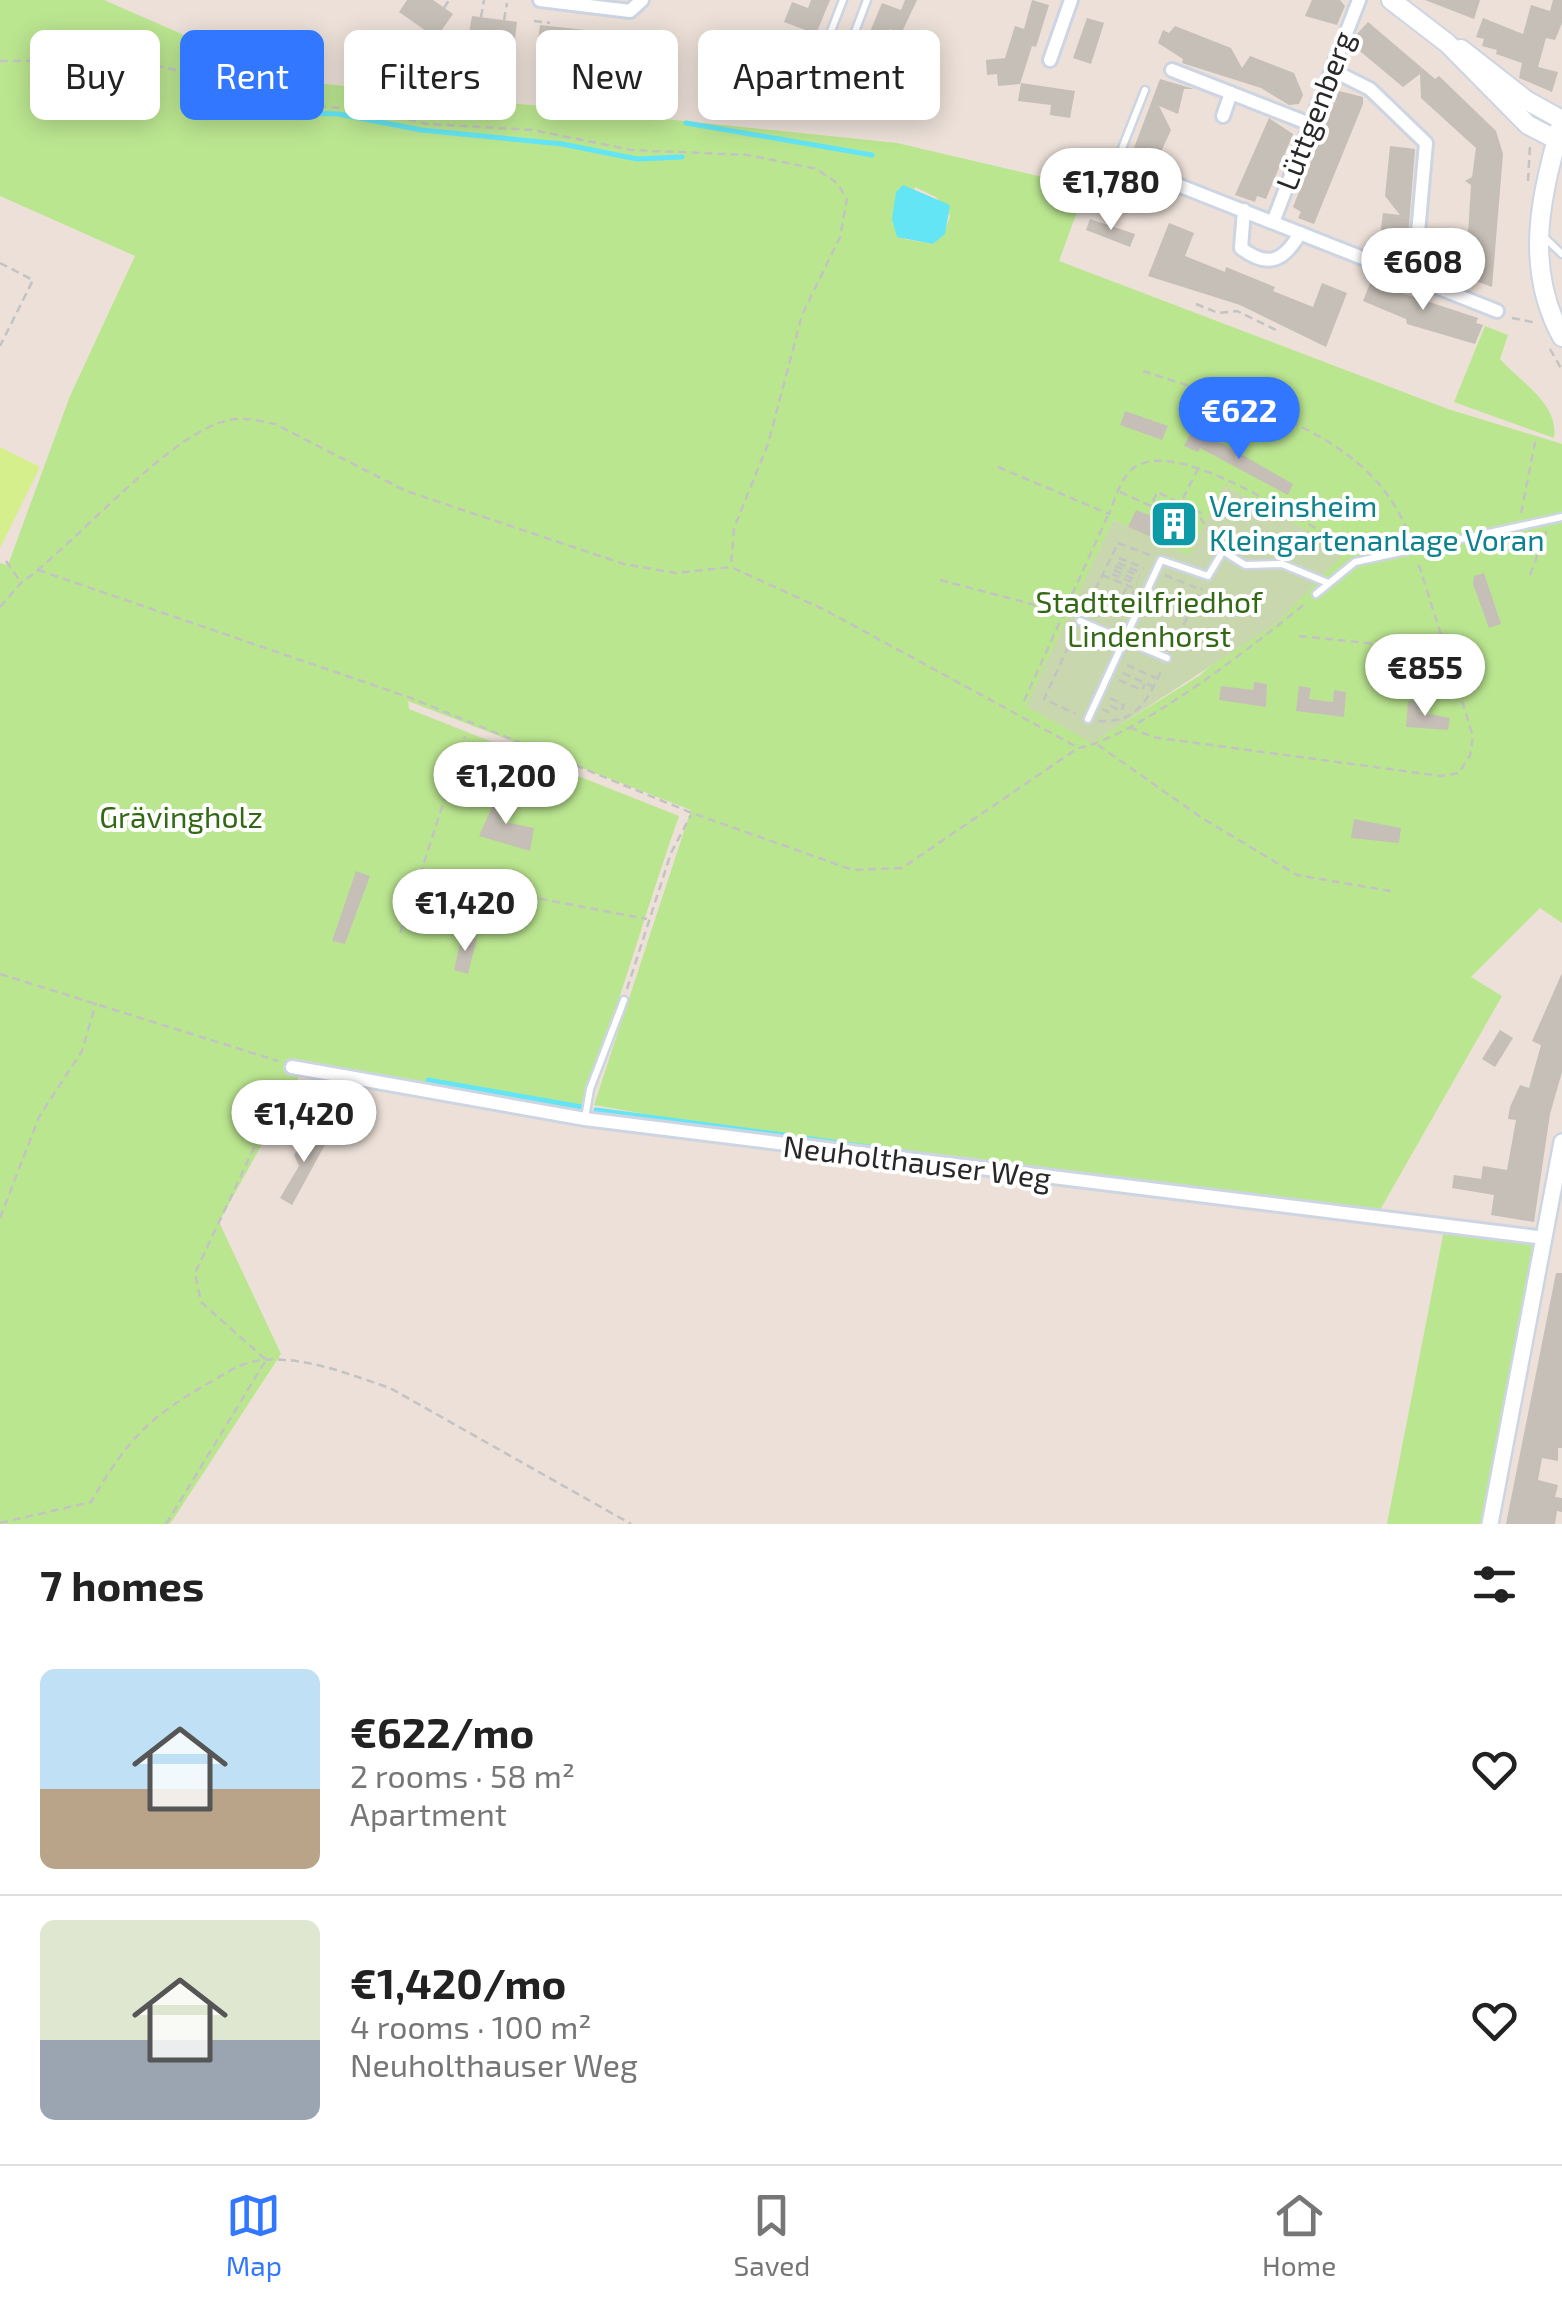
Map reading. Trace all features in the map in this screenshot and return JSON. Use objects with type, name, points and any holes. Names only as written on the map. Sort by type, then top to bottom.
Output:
[{"type":"main road","points":[[1390,0],[1447,43],[1528,125],[1560,127],[1537,233],[1541,283],[1562,337]]},
{"type":"street","points":[[540,0],[630,11],[642,0]]},
{"type":"street","points":[[1050,60],[1072,0]]},
{"type":"street","name":"Lüttgenberg","points":[[1273,222],[1359,0]]},
{"type":"street","points":[[1172,70],[1310,124]]},
{"type":"street","points":[[1332,70],[1370,89],[1426,143],[1414,278]]},
{"type":"street","points":[[1222,116],[1231,93]]},
{"type":"street","name":"Lüttgenberg","points":[[1117,161],[1497,311]]},
{"type":"street","points":[[1244,210],[1241,248],[1258,261],[1272,262],[1288,253],[1300,232]]},
{"type":"street","name":"Neuholthauser Weg","points":[[292,1066],[585,1119],[1545,1238]]},
{"type":"street","points":[[1490,1524],[1545,1238],[1556,1212],[1562,1142]]},
{"type":"lane","points":[[843,0],[826,44],[847,52],[868,0]]},
{"type":"lane","name":"Lüttgenberg","points":[[1117,161],[1145,90]]},
{"type":"lane","points":[[1537,233],[1562,254]]},
{"type":"lane","points":[[1316,594],[1355,562],[1562,517]]},
{"type":"lane","points":[[1088,719],[1160,560],[1208,576],[1224,551],[1245,564],[1282,564],[1328,583]]},
{"type":"lane","points":[[1080,621],[1168,658]]},
{"type":"lane","points":[[585,1119],[590,1090],[624,1000]]},
{"type":"path","points":[[444,8],[449,0]]},
{"type":"path","points":[[482,17],[484,0]]},
{"type":"path","points":[[504,20],[506,2]]},
{"type":"path","points":[[534,21],[550,23]]},
{"type":"path","points":[[0,61],[131,60],[172,69],[264,102],[373,111],[427,124],[532,130],[632,150],[748,155],[817,169],[837,183],[847,198],[840,236],[802,314],[768,444],[734,528],[731,567]]},
{"type":"path","points":[[0,263],[33,280],[0,346]]},
{"type":"path","points":[[1196,304],[1218,313],[1237,311],[1276,330]]},
{"type":"path","points":[[1237,311],[1240,305]]},
{"type":"path","points":[[1497,311],[1521,323],[1539,323]]},
{"type":"path","points":[[1129,726],[1166,739],[1452,776],[1470,754],[1472,736],[1414,548],[1384,486],[1344,450],[1315,433],[1143,372]]},
{"type":"path","points":[[0,608],[21,583],[174,452],[229,420],[275,424],[406,491],[624,564],[676,573],[731,567],[855,626],[1072,740],[1078,748]]},
{"type":"path","points":[[1519,524],[1536,438]]},
{"type":"path","points":[[1024,701],[1118,492],[1129,472],[1147,460],[1182,461],[1198,468],[1330,536],[1345,546],[1355,562]]},
{"type":"path","points":[[998,466],[1109,514]]},
{"type":"path","points":[[1177,510],[1198,468]]},
{"type":"path","points":[[1118,492],[1151,506],[1157,492],[1203,514],[1202,522],[1224,551]]},
{"type":"path","points":[[1530,575],[1550,519]]},
{"type":"path","points":[[1160,560],[1118,543],[1044,699],[1088,719],[1127,719],[1140,710],[1208,576]]},
{"type":"path","points":[[6,561],[21,583]]},
{"type":"path","points":[[1116,566],[1140,580]]},
{"type":"path","points":[[1116,566],[1140,580]]},
{"type":"path","points":[[1116,566],[1140,580]]},
{"type":"path","points":[[38,570],[411,698],[692,813],[853,870],[902,868],[1078,748],[1097,744],[1204,680],[1316,594]]},
{"type":"path","points":[[1156,571],[1201,590]]},
{"type":"path","points":[[1102,575],[1128,585],[1140,580]]},
{"type":"path","points":[[940,580],[1064,612]]},
{"type":"path","points":[[1130,598],[1140,580]]},
{"type":"path","points":[[1114,590],[1118,582]]},
{"type":"path","points":[[1124,595],[1128,585]]},
{"type":"path","points":[[1148,589],[1192,608]]},
{"type":"path","points":[[1098,608],[1132,622]]},
{"type":"path","points":[[1299,636],[1446,651]]},
{"type":"path","points":[[1113,664],[1158,678]]},
{"type":"path","points":[[1113,664],[1122,673],[1154,686]]},
{"type":"path","points":[[1122,673],[1119,680],[1142,690],[1145,683]]},
{"type":"path","points":[[1094,705],[1108,712],[1111,706],[1121,712],[1124,705],[1100,694]]},
{"type":"path","points":[[400,933],[464,736]]},
{"type":"path","points":[[1097,744],[1202,818],[1297,875],[1396,892]]},
{"type":"path","points":[[624,1000],[647,919],[679,830],[692,813]]},
{"type":"path","points":[[420,876],[647,919]]},
{"type":"path","points":[[0,974],[292,1066],[195,1274],[201,1302],[266,1360]]},
{"type":"path","points":[[0,1218],[40,1117],[82,1051],[96,1003]]},
{"type":"path","points":[[166,1524],[266,1360]]},
{"type":"path","points":[[0,1524],[91,1502],[134,1436],[169,1404],[239,1364],[266,1360],[348,1374],[390,1388],[631,1524]]},
{"type":"green space","name":"Grävingholz","points":[[0,0],[104,0],[180,33],[180,120],[324,120],[324,84],[344,86],[344,120],[516,120],[516,104],[536,106],[536,120],[674,120],[897,143],[1086,187],[1059,261],[1448,409],[1562,444],[1562,923],[1540,908],[1471,977],[1502,996],[1376,1217],[832,1147],[594,1105],[691,810],[408,701],[409,709],[679,816],[579,1111],[305,1066],[219,1222],[281,1354],[170,1524],[0,1524],[0,563],[8,565],[70,396],[135,256],[0,196]],"holes":[[[915,187],[936,197],[950,216],[944,234],[933,244],[904,239]],[[1225,486],[1343,550],[1199,676],[1092,742],[1027,706],[1113,520],[1189,556]]]},
{"type":"green space","points":[[1485,326],[1508,335],[1500,359],[1544,404],[1554,426],[1554,438],[1454,402]]},
{"type":"green space","points":[[0,447],[40,467],[0,548]]},
{"type":"green space","name":"Stadtteilfriedhof Lindenhorst","points":[[1224,485],[1340,548],[1340,558],[1277,623],[1092,743],[1026,706],[1113,520],[1189,555]]},
{"type":"green space","points":[[1445,1225],[1545,1238],[1490,1524],[1387,1524]]},
{"type":"water","points":[[903,185],[950,205],[945,234],[933,244],[897,237],[892,219],[896,192]]},
{"type":"building","points":[[407,0],[433,0],[453,14],[442,30],[425,30],[399,12]]},
{"type":"building","points":[[811,0],[830,0],[818,30],[784,22],[792,2],[808,8]]},
{"type":"building","points":[[905,0],[917,0],[903,30],[871,30],[882,3],[901,10]]},
{"type":"building","points":[[1032,0],[1049,5],[1036,47],[1032,46],[1020,84],[998,86],[997,74],[987,75],[986,60],[1005,58],[1015,26],[1024,29]]},
{"type":"building","points":[[1312,0],[1340,0],[1345,6],[1337,25],[1305,16]]},
{"type":"building","points":[[1425,0],[1480,0],[1474,19]]},
{"type":"building","points":[[1553,0],[1562,0],[1562,23],[1555,40],[1546,38],[1538,67],[1558,72],[1552,92],[1519,78],[1522,63],[1496,54],[1497,50],[1482,46],[1484,39],[1476,37],[1483,18],[1523,34],[1531,5],[1550,11]]},
{"type":"building","points":[[472,16],[517,22],[516,30],[470,30]]},
{"type":"building","points":[[1087,18],[1104,23],[1091,64],[1073,58]]},
{"type":"building","points":[[1368,22],[1435,79],[1439,76],[1496,131],[1503,154],[1492,287],[1441,268],[1442,263],[1466,266],[1471,185],[1465,181],[1472,177],[1476,148],[1421,98],[1420,74],[1403,87],[1355,47],[1359,42],[1356,35]]},
{"type":"building","points":[[540,25],[585,30],[539,30]]},
{"type":"building","points":[[1175,26],[1231,48],[1242,68],[1250,56],[1294,73],[1303,95],[1299,104],[1289,105],[1261,88],[1182,63],[1183,59],[1158,43],[1163,30],[1169,33]]},
{"type":"building","points":[[1160,79],[1194,89],[1184,89],[1178,114],[1159,106],[1171,130],[1155,165],[1131,156]]},
{"type":"building","points":[[1021,83],[1075,91],[1070,118],[1050,115],[1051,105],[1018,101]]},
{"type":"building","points":[[1339,91],[1363,97],[1363,104],[1314,224],[1298,218],[1301,212],[1293,207]]},
{"type":"building","points":[[1269,118],[1293,134],[1266,199],[1257,196],[1255,202],[1235,195]]},
{"type":"building","points":[[1390,146],[1415,149],[1407,249],[1386,247],[1387,240],[1380,236],[1383,213],[1400,215],[1385,196]]},
{"type":"building","points":[[1090,219],[1135,234],[1130,247],[1086,230]]},
{"type":"building","points":[[1169,223],[1194,233],[1185,256],[1225,272],[1226,267],[1313,307],[1322,283],[1347,293],[1326,347],[1240,305],[1148,276]]},
{"type":"building","points":[[1379,279],[1403,289],[1402,293],[1478,318],[1476,323],[1483,325],[1475,344],[1407,324],[1406,319],[1363,301],[1371,281],[1377,284]]},
{"type":"building","points":[[1125,411],[1168,426],[1162,440],[1120,425]]},
{"type":"building","points":[[1190,434],[1223,444],[1293,484],[1288,495],[1200,448],[1198,452],[1184,446]]},
{"type":"building","name":"Vereinsheim Kleingartenanlage Voran","points":[[1161,503],[1198,520],[1186,546],[1154,531],[1151,537],[1128,527],[1136,510],[1154,517]]},
{"type":"building","points":[[1484,573],[1501,624],[1489,628],[1473,584],[1474,576]]},
{"type":"building","points":[[1254,682],[1267,684],[1266,707],[1219,700],[1221,686],[1253,690]]},
{"type":"building","points":[[1299,686],[1311,688],[1309,699],[1333,702],[1334,690],[1346,692],[1344,717],[1296,711]]},
{"type":"building","points":[[1408,701],[1421,702],[1419,712],[1450,718],[1448,730],[1406,727]]},
{"type":"building","points":[[499,791],[510,795],[501,821],[534,828],[530,851],[479,836]]},
{"type":"building","points":[[1354,819],[1401,828],[1399,843],[1351,838]]},
{"type":"building","points":[[356,871],[370,876],[345,944],[332,941]]},
{"type":"building","points":[[462,935],[477,938],[468,974],[454,970]]},
{"type":"building","points":[[1562,973],[1562,1072],[1550,1114],[1534,1222],[1491,1215],[1494,1195],[1452,1188],[1454,1175],[1481,1179],[1483,1166],[1507,1170],[1516,1120],[1508,1119],[1510,1107],[1520,1085],[1529,1088],[1541,1045],[1532,1041]]},
{"type":"building","points":[[1500,1030],[1513,1038],[1495,1067],[1482,1059]]},
{"type":"building","points":[[310,1131],[327,1141],[292,1205],[280,1198],[299,1166],[294,1155]]},
{"type":"building","points":[[1556,1273],[1562,1273],[1562,1448],[1558,1448],[1558,1461],[1542,1458],[1538,1480],[1558,1485],[1555,1497],[1562,1498],[1562,1512],[1557,1511],[1555,1524],[1506,1524]]},
{"type":"waterway","points":[[324,114],[421,130],[562,144],[637,159],[682,157]]},
{"type":"waterway","points":[[686,123],[872,155]]},
{"type":"waterway","points":[[428,1080],[582,1107]]},
{"type":"waterway","points":[[596,1110],[791,1136]]},
{"type":"waterway","points":[[804,1138],[925,1155]]},
{"type":"place","name":"Vereinsheim Kleingartenanlage Voran","points":[[1174,524]]}]
